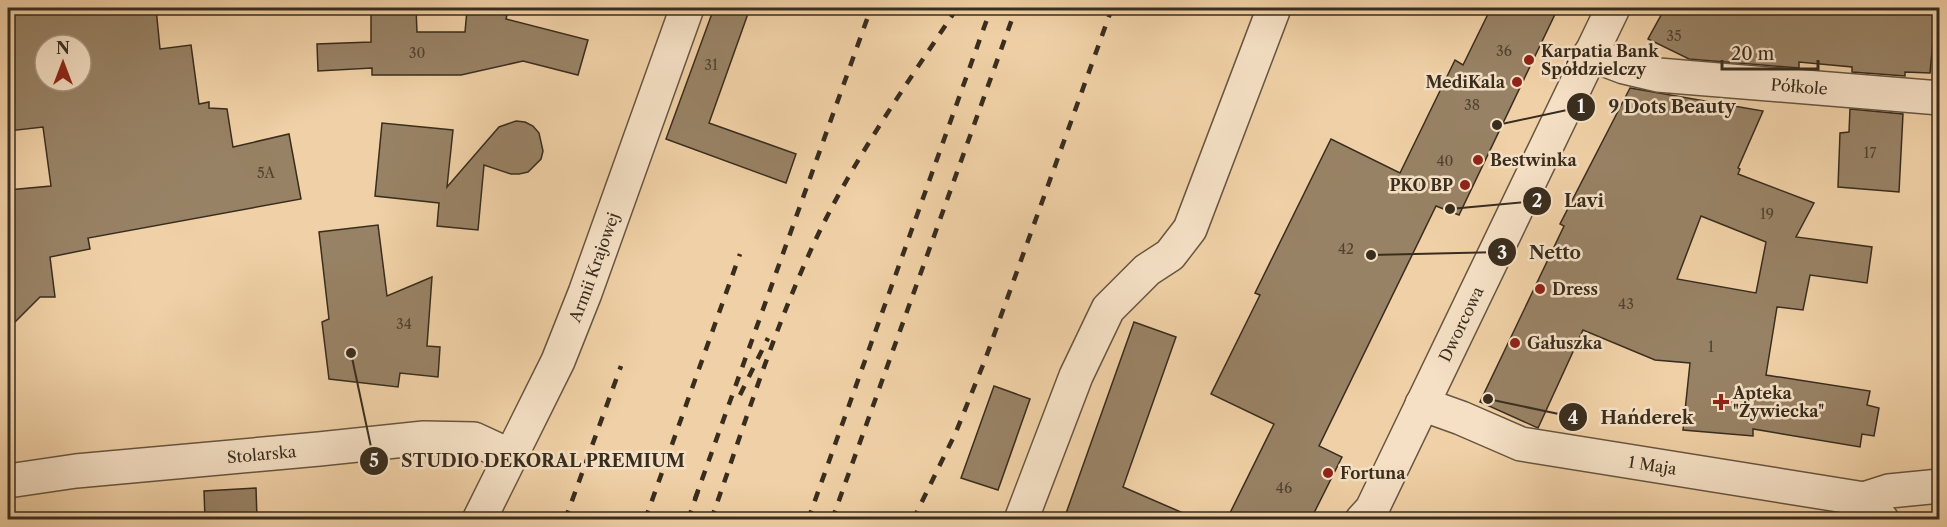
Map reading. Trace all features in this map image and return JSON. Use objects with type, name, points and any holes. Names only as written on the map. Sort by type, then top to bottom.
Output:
[{"type":"street","name":"Armii Krajowej","points":[[479,519],[558,361],[585,293],[687,8]]},
{"type":"street","points":[[1021,519],[1076,376],[1108,309],[1147,270],[1170,255],[1190,229],[1274,8]]},
{"type":"street","name":"Dworcowa","points":[[1368,516],[1613,8]]},
{"type":"street","name":"Półkole","points":[[1590,54],[1624,67],[1658,75],[1940,98]]},
{"type":"street","name":"1 Maja","points":[[1422,404],[1521,444],[1873,509]]},
{"type":"street","name":"Stolarska","points":[[8,481],[76,471],[424,438],[474,439],[511,456]]},
{"type":"street","points":[[1873,509],[1889,491],[1940,486]]},
{"type":"building","points":[[8,8],[156,8],[160,49],[191,45],[199,104],[209,102],[209,108],[227,109],[233,147],[289,134],[301,199],[88,238],[90,249],[50,257],[55,297],[40,297],[8,329],[8,190],[51,186],[43,127],[8,131]]},
{"type":"building","points":[[371,8],[416,8],[417,32],[465,32],[467,10],[507,15],[506,19],[588,40],[578,75],[523,61],[461,75],[372,75],[372,68],[318,71],[317,44],[371,42]]},
{"type":"building","points":[[714,8],[750,8],[709,123],[796,154],[786,183],[666,139]]},
{"type":"building","points":[[1491,8],[1558,8],[1459,215],[1436,206],[1319,446],[1342,457],[1311,519],[1227,519],[1274,424],[1211,394],[1260,295],[1255,293],[1331,139],[1400,173],[1455,60],[1463,65]]},
{"type":"building","points":[[1665,8],[1936,8],[1930,73],[1905,72],[1905,76],[1852,72],[1852,67],[1799,62],[1799,68],[1689,59],[1648,39]]},
{"type":"building","points":[[1630,88],[1763,111],[1738,168],[1740,169],[1738,174],[1814,203],[1796,237],[1872,247],[1867,283],[1810,275],[1803,310],[1777,307],[1766,375],[1870,391],[1867,405],[1879,408],[1874,436],[1862,434],[1860,447],[1753,429],[1753,436],[1683,430],[1690,363],[1655,360],[1583,330],[1538,428],[1480,402],[1564,226],[1560,224]],"holes":[[[1701,216],[1766,242],[1756,293],[1677,279]]]},
{"type":"building","points":[[1850,109],[1903,114],[1899,192],[1838,187],[1840,133],[1849,132]]},
{"type":"building","points":[[516,121],[533,126],[539,133],[543,151],[541,159],[528,172],[519,174],[511,174],[484,165],[478,230],[437,226],[439,203],[375,196],[382,123],[453,130],[447,187],[499,127]]},
{"type":"building","points":[[378,225],[387,296],[432,277],[427,346],[440,347],[438,377],[400,373],[398,387],[329,379],[322,322],[329,319],[319,232]]},
{"type":"building","points":[[1134,322],[1176,337],[1123,487],[1197,519],[1064,519]]},
{"type":"building","points":[[994,386],[1030,399],[998,490],[961,478]]},
{"type":"building","points":[[256,488],[257,519],[205,519],[204,491]]},
{"type":"railway","points":[[695,499],[871,8]]},
{"type":"railway","points":[[711,520],[772,344],[815,241],[864,151],[957,8]]},
{"type":"railway","points":[[808,520],[991,8]]},
{"type":"railway","points":[[832,520],[1016,8]]},
{"type":"railway","points":[[913,520],[956,432],[985,360],[1112,8]]},
{"type":"railway","points":[[645,520],[740,254]]},
{"type":"railway","points":[[740,395],[768,338]]},
{"type":"railway","points":[[565,520],[621,366]]},
{"type":"railway","points":[[688,520],[698,491]]},
{"type":"place","name":"Karpatia Bank Spółdzielczy","points":[[1529,60]]},
{"type":"place","name":"MediKala","points":[[1517,82]]},
{"type":"place","name":"9 Dots Beauty","points":[[1497,125]]},
{"type":"place","name":"Bestwinka","points":[[1478,160]]},
{"type":"place","name":"PKO BP","points":[[1465,185]]},
{"type":"place","name":"Lavi","points":[[1450,209]]},
{"type":"place","name":"Netto","points":[[1371,255]]},
{"type":"place","name":"Dress","points":[[1540,289]]},
{"type":"place","name":"Gałuszka","points":[[1515,343]]},
{"type":"place","name":"STUDIO DEKORAL PREMIUM","points":[[351,353]]},
{"type":"place","name":"Hańderek","points":[[1488,399]]},
{"type":"place","name":"Apteka \"Żywiecka\"","points":[[1721,402]]},
{"type":"place","name":"Fortuna","points":[[1328,473]]}]
